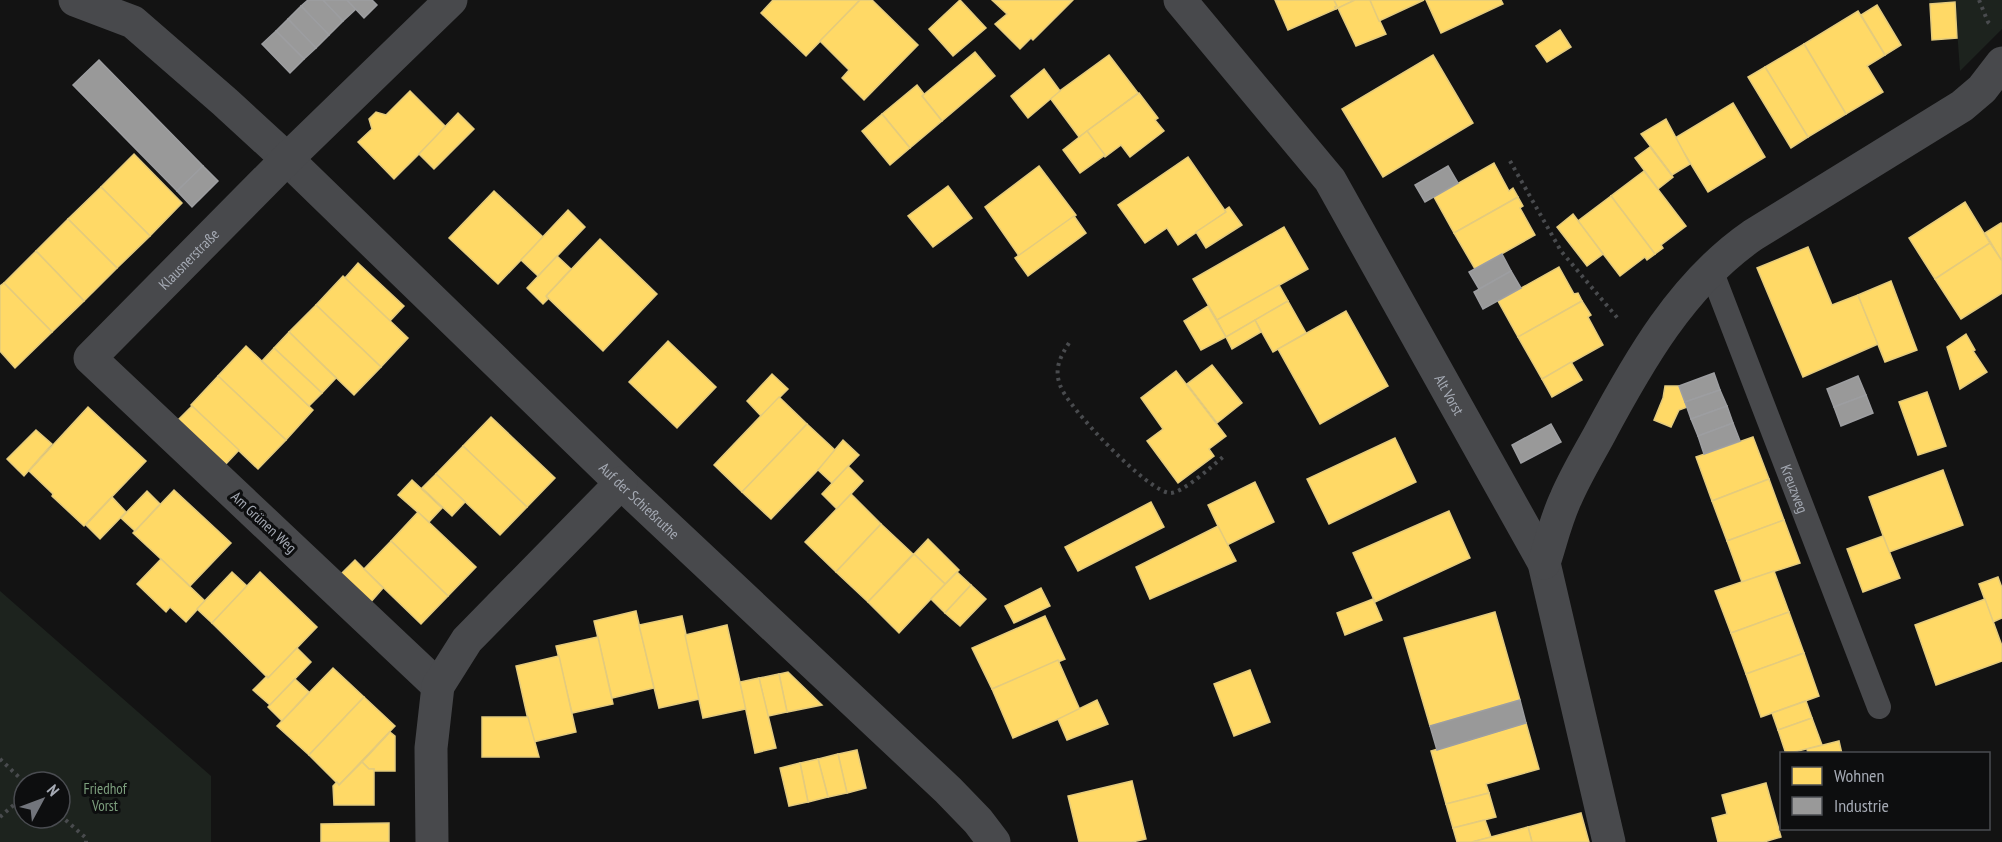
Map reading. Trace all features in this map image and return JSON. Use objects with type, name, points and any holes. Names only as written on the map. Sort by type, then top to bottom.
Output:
[{"type":"street","points":[[75,0],[133,22],[287,159]]},
{"type":"street","name":"Klausnerstraße","points":[[90,358],[287,159],[451,0]]},
{"type":"street","name":"Alt Vorst","points":[[1180,0],[1330,180],[1544,563],[1609,842]]},
{"type":"street","points":[[1544,563],[1565,499],[1619,397],[1672,314],[1711,270],[1731,250],[1753,235],[1962,106],[1982,88],[2002,63]]},
{"type":"street","name":"Auf der Schießruthe","points":[[287,159],[621,483],[948,790],[978,821],[994,842]]},
{"type":"street","name":"Am Grünen Weg","points":[[90,358],[438,686]]},
{"type":"street","points":[[432,842],[431,747],[438,686],[467,640],[621,483]]},
{"type":"lane","name":"Kreuzweg","points":[[1711,270],[1879,707]]},
{"type":"path","points":[[1979,0],[1988,22],[1995,29]]},
{"type":"path","points":[[1510,161],[1561,251],[1647,353]]},
{"type":"path","points":[[1069,343],[1060,357],[1057,371],[1063,394],[1095,433],[1154,486],[1166,492],[1178,491],[1223,457]]},
{"type":"path","points":[[0,759],[12,770]]},
{"type":"path","points":[[0,817],[12,806]]},
{"type":"path","points":[[72,827],[85,841]]},
{"type":"green space","points":[[1929,0],[2002,0],[2002,29],[1960,71],[1955,2],[1930,4]]},
{"type":"green space","name":"Friedhof Vorst","points":[[0,591],[211,776],[211,842],[0,842]]},
{"type":"building: Wohnen","points":[[773,0],[860,0],[806,56],[761,13]]},
{"type":"building: Wohnen","points":[[860,0],[872,0],[918,45],[864,100],[842,78],[849,70],[820,41]]},
{"type":"building: Wohnen","points":[[960,0],[986,28],[953,56],[929,29]]},
{"type":"building: Wohnen","points":[[992,0],[1073,0],[1033,40],[1031,38],[1020,49],[995,24],[1007,14]]},
{"type":"building: Wohnen","points":[[1275,0],[1334,0],[1337,6],[1336,9],[1288,30]]},
{"type":"building: Wohnen","points":[[1334,0],[1355,0],[1336,9]]},
{"type":"building: Wohnen","points":[[1355,0],[1370,0],[1386,34],[1356,46],[1338,8]]},
{"type":"building: Wohnen","points":[[1370,0],[1424,0],[1379,21]]},
{"type":"building: Wohnen","points":[[1426,0],[1501,0],[1503,4],[1441,33]]},
{"type":"building: Wohnen","points":[[1955,2],[1957,38],[1932,40],[1930,4]]},
{"type":"building: Wohnen","points":[[1877,5],[1901,45],[1885,55],[1861,15]]},
{"type":"building: Wohnen","points":[[1858,11],[1885,55],[1867,66],[1883,92],[1846,114],[1804,44]]},
{"type":"building: Wohnen","points":[[1560,30],[1571,47],[1547,62],[1536,46]]},
{"type":"building: Wohnen","points":[[1804,44],[1846,114],[1808,137],[1765,67]]},
{"type":"building: Wohnen","points":[[975,52],[995,76],[942,121],[922,96]]},
{"type":"building: Wohnen","points":[[1109,55],[1138,93],[1079,137],[1050,98]]},
{"type":"building: Wohnen","points":[[1433,55],[1473,123],[1383,177],[1342,109]]},
{"type":"building: Wohnen","points":[[1765,67],[1808,137],[1791,148],[1748,77]]},
{"type":"building: Wohnen","points":[[1044,69],[1060,91],[1028,118],[1011,96]]},
{"type":"building: Wohnen","points":[[917,85],[924,94],[922,96],[942,121],[910,148],[882,114]]},
{"type":"building: Wohnen","points":[[410,91],[446,127],[394,179],[358,142],[372,129],[369,119],[376,112],[386,115]]},
{"type":"building: Wohnen","points":[[1139,93],[1158,118],[1155,120],[1164,131],[1130,157],[1121,145],[1105,157],[1087,131]]},
{"type":"building: Wohnen","points":[[1733,103],[1765,157],[1708,192],[1675,138]]},
{"type":"building: Wohnen","points":[[458,113],[474,129],[434,169],[419,154]]},
{"type":"building: Wohnen","points":[[882,114],[910,148],[890,165],[862,131]]},
{"type":"building: Wohnen","points":[[1666,119],[1690,164],[1672,175],[1641,134]]},
{"type":"building: Wohnen","points":[[1087,131],[1105,155],[1080,173],[1063,150]]},
{"type":"building: Wohnen","points":[[1650,147],[1673,177],[1658,189],[1635,158]]},
{"type":"building: Wohnen","points":[[134,154],[182,203],[150,236],[101,187]]},
{"type":"building: Wohnen","points":[[1188,157],[1226,212],[1178,245],[1167,228],[1145,243],[1118,205]]},
{"type":"building: Wohnen","points":[[1494,163],[1509,191],[1513,188],[1518,197],[1454,233],[1434,197]]},
{"type":"building: Wohnen","points":[[1039,166],[1076,215],[1019,256],[985,207]]},
{"type":"building: Wohnen","points":[[1644,171],[1686,226],[1661,245],[1663,248],[1655,254],[1611,196]]},
{"type":"building: Wohnen","points":[[948,186],[972,218],[933,247],[908,216]]},
{"type":"building: Wohnen","points":[[101,187],[150,236],[117,268],[68,219]]},
{"type":"building: Wohnen","points":[[494,191],[543,237],[498,284],[449,238]]},
{"type":"building: Wohnen","points":[[1611,196],[1655,254],[1647,260],[1645,257],[1620,276],[1578,221]]},
{"type":"building: Wohnen","points":[[1518,197],[1523,206],[1520,208],[1535,235],[1475,269],[1454,233]]},
{"type":"building: Wohnen","points":[[1965,202],[1990,243],[1935,279],[1909,238]]},
{"type":"building: Wohnen","points":[[1229,207],[1242,225],[1206,248],[1196,232],[1226,212],[1225,210]]},
{"type":"building: Wohnen","points":[[568,210],[585,227],[538,276],[521,260]]},
{"type":"building: Wohnen","points":[[1573,214],[1603,254],[1587,266],[1557,227]]},
{"type":"building: Wohnen","points":[[1074,216],[1086,233],[1028,276],[1015,258]]},
{"type":"building: Wohnen","points":[[68,219],[117,268],[84,301],[36,251]]},
{"type":"building: Wohnen","points":[[2002,224],[2002,261],[1985,233]]},
{"type":"building: Wohnen","points":[[1284,227],[1308,269],[1217,320],[1193,279]]},
{"type":"building: Wohnen","points":[[600,239],[657,294],[603,351],[546,296]]},
{"type":"building: Wohnen","points":[[1990,243],[2002,261],[2002,293],[1961,319],[1935,279]]},
{"type":"building: Wohnen","points":[[1808,247],[1832,305],[1858,295],[1878,344],[1803,377],[1757,268]]},
{"type":"building: Wohnen","points":[[36,251],[84,301],[52,332],[4,283]]},
{"type":"building: Wohnen","points":[[557,256],[571,269],[546,296],[548,299],[543,304],[527,288]]},
{"type":"building: Wohnen","points":[[358,263],[404,306],[390,321],[345,278]]},
{"type":"building: Wohnen","points":[[1559,267],[1574,294],[1578,293],[1582,301],[1518,337],[1498,301]]},
{"type":"building: Wohnen","points":[[343,276],[408,338],[381,367],[316,305]]},
{"type":"building: Wohnen","points":[[1891,281],[1917,350],[1885,362],[1858,295]]},
{"type":"building: Wohnen","points":[[4,283],[52,332],[15,368],[0,351],[0,286]]},
{"type":"building: Wohnen","points":[[1279,285],[1288,301],[1226,337],[1217,320]]},
{"type":"building: Wohnen","points":[[1288,301],[1306,333],[1273,352],[1255,320]]},
{"type":"building: Wohnen","points":[[1582,301],[1591,315],[1588,317],[1603,345],[1542,379],[1518,337]]},
{"type":"building: Wohnen","points":[[316,305],[381,367],[354,395],[289,332]]},
{"type":"building: Wohnen","points":[[1208,306],[1226,337],[1201,350],[1184,321]]},
{"type":"building: Wohnen","points":[[1346,311],[1388,386],[1320,424],[1278,349]]},
{"type":"building: Wohnen","points":[[1255,320],[1261,332],[1232,349],[1226,337]]},
{"type":"building: Wohnen","points":[[289,332],[336,378],[322,393],[274,348]]},
{"type":"building: Wohnen","points":[[1966,334],[1975,350],[1973,351],[1987,372],[1960,389],[1947,347]]},
{"type":"building: Wohnen","points":[[668,341],[716,387],[677,428],[629,382]]},
{"type":"building: Wohnen","points":[[246,346],[313,410],[286,440],[218,376]]},
{"type":"building: Wohnen","points":[[274,348],[322,393],[309,406],[262,361]]},
{"type":"building: Wohnen","points":[[1571,362],[1582,380],[1552,397],[1542,379]]},
{"type":"building: Wohnen","points":[[1212,365],[1242,403],[1217,423],[1187,384]]},
{"type":"building: Wohnen","points":[[1176,371],[1226,436],[1209,449],[1214,456],[1178,483],[1147,441],[1163,429],[1141,398]]},
{"type":"building: Wohnen","points":[[772,374],[788,389],[761,416],[747,401]]},
{"type":"building: Wohnen","points":[[218,376],[286,440],[258,469],[191,405]]},
{"type":"building: Wohnen","points":[[1665,386],[1679,386],[1687,407],[1679,410],[1671,427],[1654,420]]},
{"type":"building: Wohnen","points":[[1927,392],[1946,446],[1918,455],[1899,402]]},
{"type":"building: Wohnen","points":[[779,397],[807,424],[742,492],[714,465]]},
{"type":"building: Wohnen","points":[[192,406],[239,450],[225,465],[178,420]]},
{"type":"building: Wohnen","points":[[88,407],[146,461],[84,526],[29,471]]},
{"type":"building: Wohnen","points":[[491,417],[555,478],[527,507],[463,446]]},
{"type":"building: Wohnen","points":[[807,424],[836,451],[771,519],[742,492]]},
{"type":"building: Wohnen","points":[[36,430],[52,444],[24,476],[7,459]]},
{"type":"building: Wohnen","points":[[1753,437],[1769,479],[1712,501],[1696,457]]},
{"type":"building: Wohnen","points":[[1395,438],[1416,482],[1329,524],[1307,479]]},
{"type":"building: Wohnen","points":[[843,440],[859,455],[832,483],[818,470]]},
{"type":"building: Wohnen","points":[[463,446],[527,507],[500,535],[436,474]]},
{"type":"building: Wohnen","points":[[848,466],[863,481],[837,509],[822,494]]},
{"type":"building: Wohnen","points":[[1943,470],[1963,525],[1889,552],[1869,497]]},
{"type":"building: Wohnen","points":[[436,474],[465,502],[452,516],[422,488]]},
{"type":"building: Wohnen","points":[[1769,479],[1784,520],[1727,541],[1712,501]]},
{"type":"building: Wohnen","points":[[412,480],[442,508],[429,522],[398,495]]},
{"type":"building: Wohnen","points":[[1255,482],[1274,522],[1227,545],[1208,505]]},
{"type":"building: Wohnen","points":[[174,490],[231,543],[190,586],[133,533]]},
{"type":"building: Wohnen","points":[[147,491],[160,504],[135,531],[121,518]]},
{"type":"building: Wohnen","points":[[851,494],[881,524],[836,572],[805,542]]},
{"type":"building: Wohnen","points":[[112,497],[126,512],[100,539],[86,525]]},
{"type":"building: Wohnen","points":[[1151,502],[1164,527],[1078,571],[1065,547]]},
{"type":"building: Wohnen","points":[[1449,511],[1470,558],[1375,602],[1353,553]]},
{"type":"building: Wohnen","points":[[418,512],[476,567],[448,596],[391,541]]},
{"type":"building: Wohnen","points":[[1784,520],[1800,563],[1742,582],[1727,541]]},
{"type":"building: Wohnen","points":[[881,524],[913,554],[868,602],[836,572]]},
{"type":"building: Wohnen","points":[[1218,526],[1236,561],[1150,599],[1136,567]]},
{"type":"building: Wohnen","points":[[1883,536],[1900,578],[1863,592],[1847,549]]},
{"type":"building: Wohnen","points":[[928,539],[959,570],[945,584],[914,554]]},
{"type":"building: Wohnen","points":[[391,541],[448,596],[421,624],[364,569]]},
{"type":"building: Wohnen","points":[[914,554],[945,584],[899,633],[868,602]]},
{"type":"building: Wohnen","points":[[161,559],[205,601],[186,622],[170,607],[166,612],[137,584]]},
{"type":"building: Wohnen","points":[[355,560],[383,588],[370,603],[341,574]]},
{"type":"building: Wohnen","points":[[1774,571],[1789,612],[1731,633],[1715,591]]},
{"type":"building: Wohnen","points":[[232,572],[247,586],[212,623],[197,609]]},
{"type":"building: Wohnen","points":[[260,572],[317,627],[268,678],[212,623]]},
{"type":"building: Wohnen","points":[[957,572],[971,585],[945,613],[931,599]]},
{"type":"building: Wohnen","points":[[1998,577],[2002,588],[2002,618],[1993,622],[1979,584]]},
{"type":"building: Wohnen","points":[[971,585],[986,599],[960,626],[945,613]]},
{"type":"building: Wohnen","points":[[1041,588],[1050,606],[1014,623],[1005,606]]},
{"type":"building: Wohnen","points":[[1373,599],[1382,620],[1345,635],[1337,613]]},
{"type":"building: Wohnen","points":[[1985,599],[2002,646],[2002,661],[1936,685],[1915,625]]},
{"type":"building: Wohnen","points":[[636,611],[654,688],[612,698],[594,621]]},
{"type":"building: Wohnen","points":[[1495,612],[1520,700],[1430,726],[1404,638]]},
{"type":"building: Wohnen","points":[[1789,612],[1804,653],[1746,674],[1731,633]]},
{"type":"building: Wohnen","points":[[682,616],[700,699],[659,708],[639,625]]},
{"type":"building: Wohnen","points":[[1045,616],[1065,659],[992,689],[972,648]]},
{"type":"building: Wohnen","points":[[727,625],[746,709],[703,718],[685,635]]},
{"type":"building: Wohnen","points":[[598,637],[613,704],[572,713],[556,646]]},
{"type":"building: Wohnen","points":[[297,648],[311,662],[270,705],[253,690]]},
{"type":"building: Wohnen","points":[[1804,653],[1819,696],[1761,717],[1746,674]]},
{"type":"building: Wohnen","points":[[559,656],[576,732],[533,742],[516,666]]},
{"type":"building: Wohnen","points":[[1058,660],[1080,710],[1013,738],[992,689]]},
{"type":"building: Wohnen","points":[[333,668],[364,697],[309,755],[277,726]]},
{"type":"building: Wohnen","points":[[1250,670],[1270,722],[1234,736],[1214,684]]},
{"type":"building: Wohnen","points":[[788,672],[822,705],[787,712],[779,674]]},
{"type":"building: Wohnen","points":[[779,674],[787,712],[768,716],[759,678]]},
{"type":"building: Wohnen","points":[[759,678],[776,748],[755,753],[740,682]]},
{"type":"building: Wohnen","points":[[295,679],[309,692],[282,721],[268,707]]},
{"type":"building: Wohnen","points":[[364,697],[395,726],[339,785],[309,755]]},
{"type":"building: Wohnen","points":[[1097,700],[1108,724],[1067,740],[1058,719]]},
{"type":"building: Wohnen","points":[[1806,701],[1812,718],[1778,730],[1772,713]]},
{"type":"building: Wohnen","points":[[482,717],[528,717],[539,757],[482,757]]},
{"type":"building: Wohnen","points":[[1812,718],[1822,745],[1785,752],[1778,730]]},
{"type":"building: Wohnen","points":[[1526,723],[1539,769],[1486,784],[1489,793],[1446,804],[1431,751]]},
{"type":"building: Wohnen","points":[[390,732],[395,736],[395,771],[369,769],[362,762]]},
{"type":"building: Wohnen","points":[[1839,741],[1842,752],[1808,752],[1807,749]]},
{"type":"building: Wohnen","points":[[857,750],[866,788],[847,793],[838,754]]},
{"type":"building: Wohnen","points":[[838,754],[847,793],[828,797],[818,759]]},
{"type":"building: Wohnen","points":[[818,759],[828,797],[808,802],[800,763]]},
{"type":"building: Wohnen","points":[[362,762],[369,769],[374,769],[374,805],[334,805],[333,786],[337,782],[339,785]]},
{"type":"building: Wohnen","points":[[800,763],[808,802],[789,806],[780,768]]},
{"type":"building: Wohnen","points":[[1132,781],[1146,839],[1132,842],[1079,842],[1068,796]]},
{"type":"building: Wohnen","points":[[1766,783],[1781,837],[1764,842],[1718,842],[1712,818],[1727,814],[1722,795]]},
{"type":"building: Wohnen","points":[[1489,793],[1496,817],[1453,828],[1446,804]]},
{"type":"building: Wohnen","points":[[1581,813],[1589,842],[1532,842],[1528,827]]},
{"type":"building: Wohnen","points":[[1485,820],[1491,837],[1472,842],[1457,842],[1453,828]]},
{"type":"building: Wohnen","points":[[389,823],[389,842],[321,842],[321,824]]},
{"type":"building: Wohnen","points":[[1528,827],[1532,842],[1472,842],[1491,837]]},
{"type":"building: Industrie","points":[[308,0],[323,0],[343,21],[329,35],[301,6]]},
{"type":"building: Industrie","points":[[323,0],[347,0],[356,9],[343,21]]},
{"type":"building: Industrie","points":[[347,0],[372,0],[377,5],[364,18]]},
{"type":"building: Industrie","points":[[301,6],[329,35],[316,48],[288,19]]},
{"type":"building: Industrie","points":[[288,19],[316,48],[304,59],[276,31]]},
{"type":"building: Industrie","points":[[276,31],[304,59],[290,73],[262,44]]},
{"type":"building: Industrie","points":[[99,60],[203,166],[177,191],[73,85]]},
{"type":"building: Industrie","points":[[203,166],[218,181],[192,207],[177,191]]},
{"type":"building: Industrie","points":[[1448,166],[1458,183],[1425,202],[1415,185]]},
{"type":"building: Industrie","points":[[1502,254],[1511,271],[1479,289],[1469,272]]},
{"type":"building: Industrie","points":[[1511,271],[1521,288],[1483,309],[1474,292]]},
{"type":"building: Industrie","points":[[1714,373],[1720,390],[1685,402],[1679,386]]},
{"type":"building: Industrie","points":[[1858,376],[1866,395],[1834,407],[1827,389]]},
{"type":"building: Industrie","points":[[1720,390],[1727,406],[1691,419],[1685,402]]},
{"type":"building: Industrie","points":[[1866,395],[1873,413],[1841,426],[1834,407]]},
{"type":"building: Industrie","points":[[1727,406],[1733,423],[1698,436],[1691,419]]},
{"type":"building: Industrie","points":[[1733,423],[1740,441],[1704,454],[1698,436]]},
{"type":"building: Industrie","points":[[1551,424],[1561,442],[1521,463],[1512,445]]},
{"type":"building: Industrie","points":[[1520,700],[1526,723],[1437,750],[1430,726]]}]
